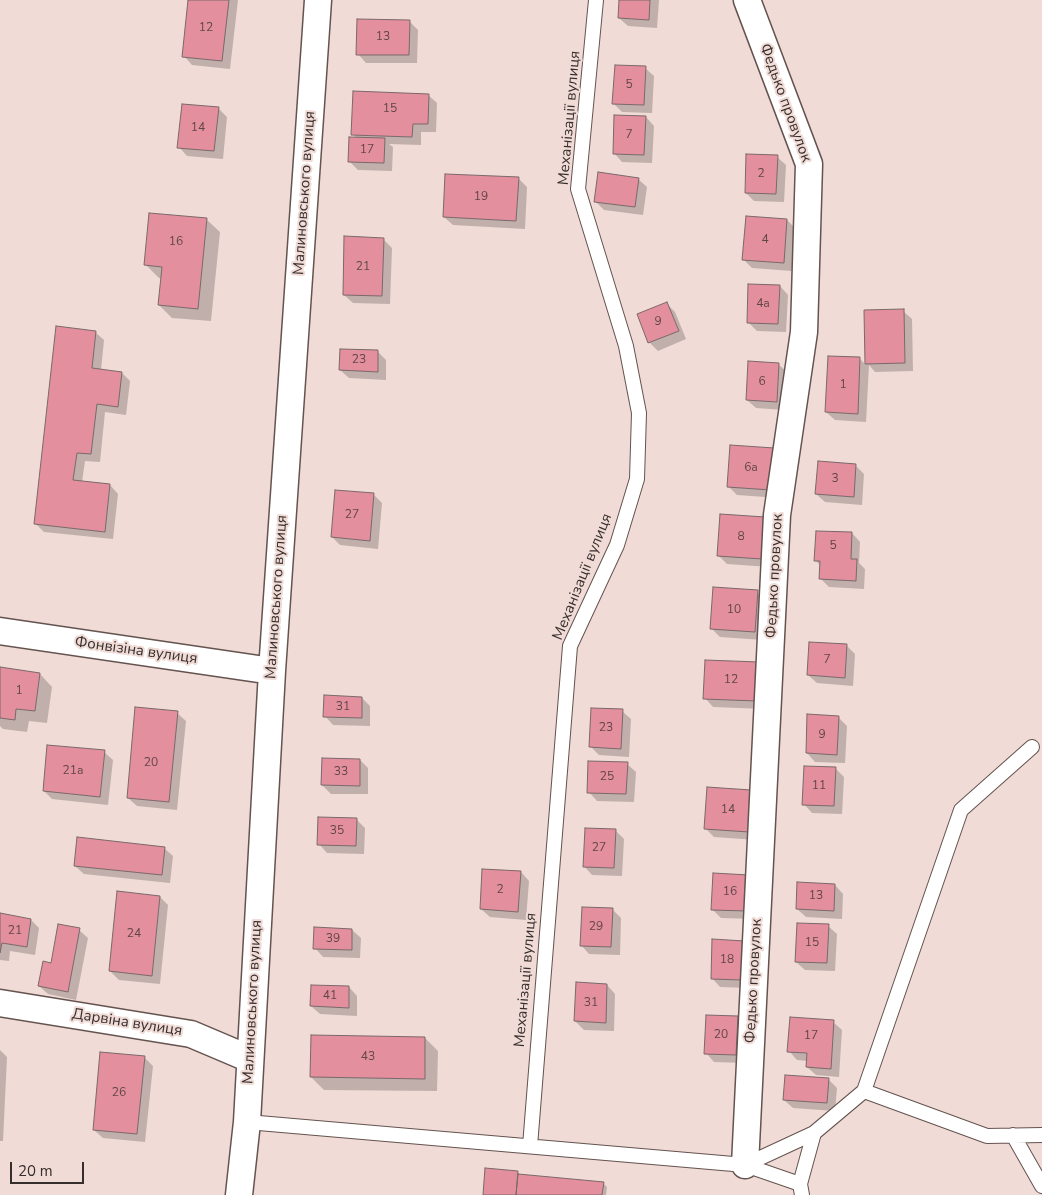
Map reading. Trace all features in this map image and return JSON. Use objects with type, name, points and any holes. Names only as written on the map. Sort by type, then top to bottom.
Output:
[{"type":"street","name":"Малиновського вулиця","points":[[239,1195],[247,1122],[272,671],[318,0]]},
{"type":"street","name":"Федько провулок","points":[[745,1165],[778,516],[804,332],[810,164],[747,0]]},
{"type":"street","name":"Фонвізіна вулиця","points":[[0,631],[272,671]]},
{"type":"street","name":"Дарвіна вулиця","points":[[0,1003],[191,1034],[250,1059]]},
{"type":"lane","name":"Механізації вулиця","points":[[530,1146],[570,646],[617,544],[636,479],[639,413],[626,346],[578,189],[596,0]]},
{"type":"lane","points":[[745,1165],[814,1133],[864,1091],[961,810],[1032,747]]},
{"type":"lane","points":[[864,1091],[987,1136],[1042,1135]]},
{"type":"lane","points":[[247,1122],[745,1165],[801,1190],[814,1133]]},
{"type":"lane","points":[[1013,1136],[1042,1186]]},
{"type":"building","points":[[188,0],[229,0],[222,61],[182,57]]},
{"type":"building","points":[[619,0],[650,0],[649,20],[618,18]]},
{"type":"building","points":[[357,19],[410,20],[409,55],[356,55]]},
{"type":"building","points":[[615,65],[646,66],[644,105],[612,104]]},
{"type":"building","points":[[353,91],[429,94],[428,124],[413,124],[412,137],[351,135]]},
{"type":"building","points":[[182,104],[219,107],[214,151],[177,148]]},
{"type":"building","points":[[614,115],[646,116],[644,155],[613,154]]},
{"type":"building","points":[[349,137],[385,138],[384,163],[348,162]]},
{"type":"building","points":[[746,154],[778,155],[776,194],[745,193]]},
{"type":"building","points":[[598,172],[639,178],[635,207],[594,202]]},
{"type":"building","points":[[445,174],[519,177],[516,221],[443,217]]},
{"type":"building","points":[[149,213],[207,218],[198,309],[158,305],[162,267],[144,265]]},
{"type":"building","points":[[746,216],[787,219],[784,263],[742,260]]},
{"type":"building","points":[[344,236],[384,238],[382,296],[343,295]]},
{"type":"building","points":[[748,284],[780,285],[778,324],[747,323]]},
{"type":"building","points":[[667,302],[679,331],[648,343],[637,314]]},
{"type":"building","points":[[904,309],[905,363],[865,364],[864,310]]},
{"type":"building","points":[[56,326],[96,331],[92,368],[122,372],[118,407],[97,404],[91,454],[77,453],[73,480],[110,484],[105,532],[34,524]]},
{"type":"building","points":[[340,349],[378,350],[378,372],[339,370]]},
{"type":"building","points":[[828,356],[860,357],[858,414],[825,412]]},
{"type":"building","points":[[748,361],[779,363],[777,402],[746,400]]},
{"type":"building","points":[[730,445],[774,448],[771,490],[727,487]]},
{"type":"building","points":[[818,461],[856,464],[854,497],[815,494]]},
{"type":"building","points":[[335,490],[374,493],[370,541],[331,537]]},
{"type":"building","points":[[720,514],[765,517],[762,559],[717,556]]},
{"type":"building","points":[[816,531],[852,532],[851,559],[857,559],[856,581],[819,579],[820,561],[814,561]]},
{"type":"building","points":[[713,587],[758,590],[755,632],[710,629]]},
{"type":"building","points":[[809,642],[847,644],[845,678],[807,675]]},
{"type":"building","points":[[705,660],[759,662],[757,701],[703,699]]},
{"type":"building","points":[[0,667],[40,673],[35,711],[16,709],[15,720],[0,718]]},
{"type":"building","points":[[324,695],[362,697],[362,718],[323,717]]},
{"type":"building","points":[[135,707],[178,711],[169,802],[127,798]]},
{"type":"building","points":[[591,708],[623,709],[621,749],[589,747]]},
{"type":"building","points":[[807,714],[839,716],[837,755],[806,753]]},
{"type":"building","points":[[47,745],[105,750],[100,797],[43,791]]},
{"type":"building","points":[[322,758],[360,759],[360,786],[321,785]]},
{"type":"building","points":[[588,761],[628,762],[626,794],[587,793]]},
{"type":"building","points":[[804,766],[836,767],[834,806],[802,805]]},
{"type":"building","points":[[707,787],[751,790],[749,832],[704,829]]},
{"type":"building","points":[[318,817],[357,818],[356,846],[317,845]]},
{"type":"building","points":[[585,828],[616,829],[614,868],[583,867]]},
{"type":"building","points":[[77,837],[165,847],[162,875],[74,866]]},
{"type":"building","points":[[482,869],[521,871],[518,912],[480,909]]},
{"type":"building","points":[[713,873],[749,875],[747,911],[711,910]]},
{"type":"building","points":[[797,882],[835,884],[834,911],[796,909]]},
{"type":"building","points":[[117,891],[160,896],[152,976],[109,971]]},
{"type":"building","points":[[582,907],[613,908],[611,947],[580,946]]},
{"type":"building","points":[[0,913],[31,919],[27,947],[2,943],[0,953]]},
{"type":"building","points":[[797,923],[829,924],[827,963],[795,962]]},
{"type":"building","points":[[58,924],[80,928],[68,992],[38,986],[43,961],[51,963]]},
{"type":"building","points":[[314,927],[352,929],[352,950],[313,949]]},
{"type":"building","points":[[712,939],[744,941],[742,980],[711,979]]},
{"type":"building","points":[[576,982],[607,984],[606,1023],[574,1021]]},
{"type":"building","points":[[311,985],[349,986],[349,1008],[310,1006]]},
{"type":"building","points":[[706,1015],[738,1016],[736,1055],[704,1054]]},
{"type":"building","points":[[790,1017],[834,1020],[831,1069],[806,1067],[807,1053],[787,1052]]},
{"type":"building","points":[[311,1035],[425,1037],[425,1079],[310,1077]]},
{"type":"building","points":[[100,1052],[145,1056],[137,1134],[93,1130]]},
{"type":"building","points":[[785,1075],[829,1078],[827,1103],[783,1100]]},
{"type":"building","points":[[485,1168],[518,1171],[516,1195],[483,1195]]},
{"type":"building","points":[[518,1174],[604,1182],[602,1195],[516,1195]]}]
